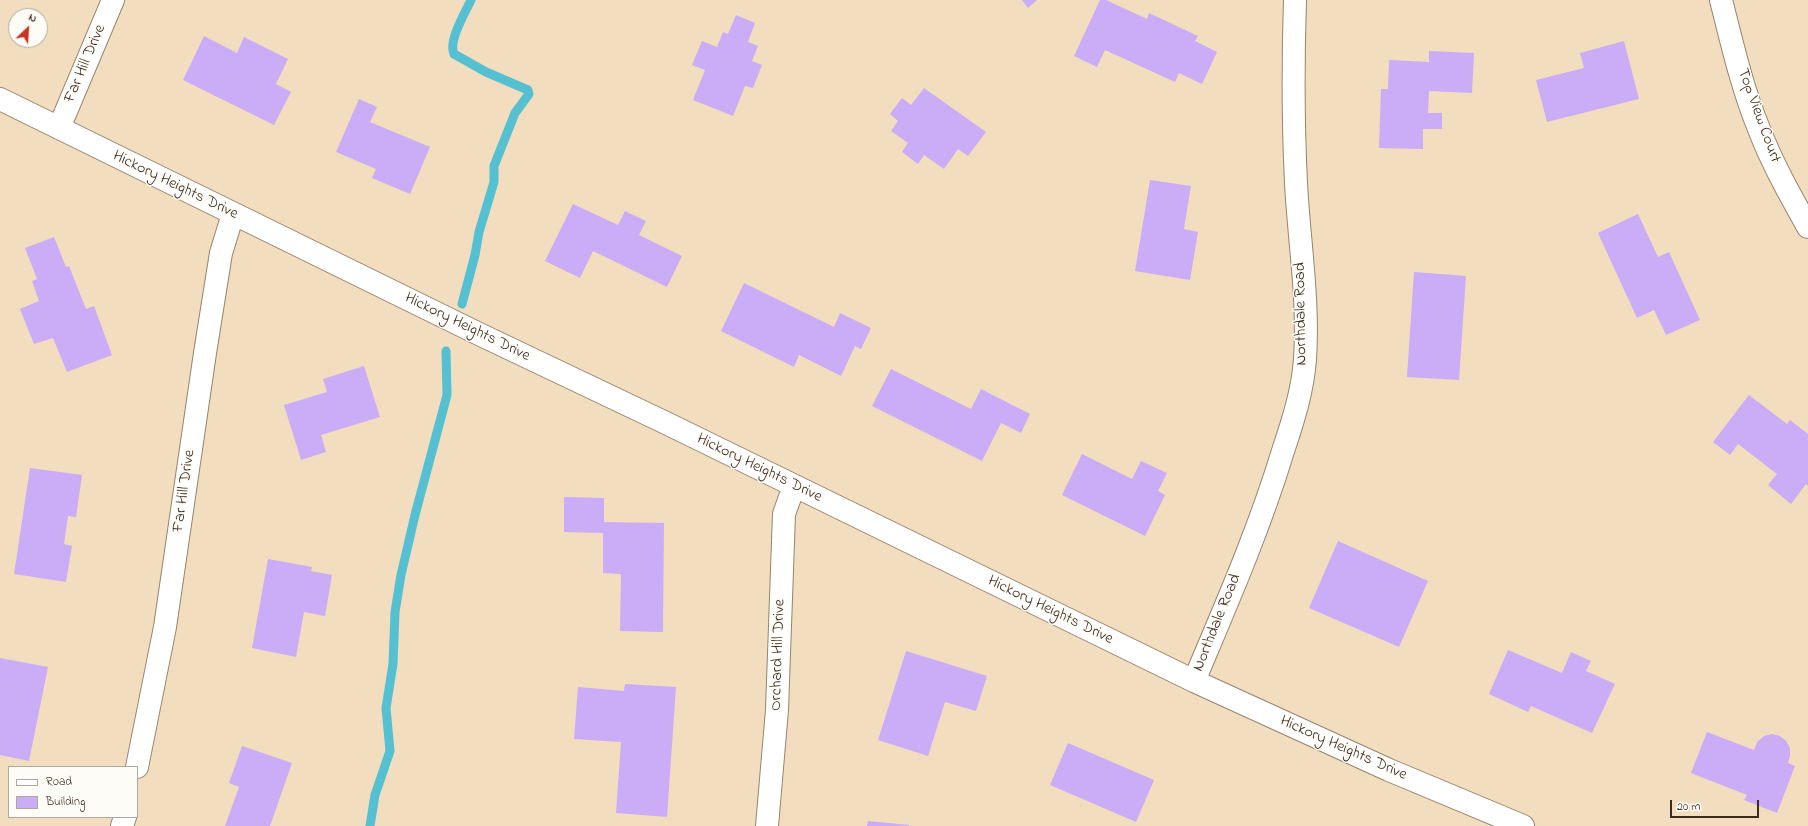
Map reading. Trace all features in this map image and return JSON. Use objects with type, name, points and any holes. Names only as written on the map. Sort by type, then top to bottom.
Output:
[{"type":"street","name":"Far Hill Drive","points":[[59,128],[113,0]]},
{"type":"street","name":"Northdale Road","points":[[1194,681],[1258,528],[1287,440],[1301,385],[1305,359],[1305,327],[1296,167],[1294,99],[1296,0]]},
{"type":"street","name":"Top View Court","points":[[1721,0],[1749,103],[1772,159],[1808,227]]},
{"type":"street","name":"Hickory Heights Drive","points":[[0,99],[233,214],[1194,681],[1389,770],[1523,826]]},
{"type":"street","name":"Far Hill Drive","points":[[137,766],[165,627],[221,253],[233,214]]},
{"type":"street","name":"Orchard Hill Drive","points":[[767,826],[777,710],[784,514],[794,486]]},
{"type":"building","points":[[1022,0],[1037,0],[1028,8]]},
{"type":"building","points":[[1100,0],[1106,0],[1147,19],[1149,13],[1198,36],[1195,41],[1217,52],[1202,84],[1179,73],[1175,82],[1105,50],[1097,67],[1074,56]]},
{"type":"building","points":[[736,15],[755,23],[748,42],[758,46],[752,61],[762,65],[753,88],[745,86],[733,116],[693,100],[705,70],[692,65],[702,41],[717,47],[723,32],[728,34]]},
{"type":"building","points":[[204,36],[237,53],[244,37],[288,59],[276,84],[291,92],[274,125],[183,80]]},
{"type":"building","points":[[1624,41],[1639,99],[1547,122],[1536,80],[1584,68],[1580,53]]},
{"type":"building","points":[[1429,51],[1474,53],[1472,93],[1429,91],[1428,113],[1442,113],[1442,129],[1423,129],[1423,149],[1379,148],[1381,89],[1388,89],[1389,60],[1429,62]]},
{"type":"building","points":[[924,88],[986,132],[968,156],[958,149],[944,169],[924,155],[918,164],[902,152],[908,143],[891,131],[898,121],[890,114],[902,98],[911,105]]},
{"type":"building","points":[[359,99],[377,107],[370,122],[430,147],[410,194],[372,178],[376,169],[336,152]]},
{"type":"building","points":[[1150,180],[1191,186],[1184,229],[1198,232],[1190,280],[1135,271]]},
{"type":"building","points":[[573,204],[618,225],[625,211],[646,221],[639,235],[682,256],[667,287],[593,251],[580,278],[545,261]]},
{"type":"building","points":[[1638,214],[1658,257],[1669,252],[1700,320],[1666,335],[1654,310],[1637,318],[1598,233]]},
{"type":"building","points":[[54,237],[66,267],[69,266],[86,309],[94,306],[112,355],[67,372],[53,338],[34,344],[20,309],[39,301],[32,281],[37,279],[25,248]]},
{"type":"building","points":[[1414,272],[1466,276],[1459,380],[1407,377]]},
{"type":"building","points":[[744,283],[834,327],[840,313],[871,328],[861,349],[855,346],[841,376],[799,355],[794,367],[721,331]]},
{"type":"building","points":[[364,366],[380,417],[321,435],[326,452],[301,460],[284,405],[327,392],[323,379]]},
{"type":"building","points":[[891,369],[971,409],[981,389],[1030,414],[1021,433],[1001,423],[982,461],[872,406]]},
{"type":"building","points":[[1749,395],[1787,424],[1790,420],[1808,434],[1808,486],[1806,484],[1791,504],[1768,485],[1777,474],[1738,444],[1730,455],[1713,442]]},
{"type":"building","points":[[1082,454],[1132,479],[1141,461],[1167,473],[1158,491],[1165,495],[1145,536],[1062,495]]},
{"type":"building","points":[[30,468],[82,475],[76,517],[68,516],[64,544],[72,546],[66,582],[14,574]]},
{"type":"building","points":[[564,497],[604,498],[604,522],[664,523],[663,632],[620,631],[621,574],[603,573],[603,533],[564,532]]},
{"type":"building","points":[[1338,541],[1428,581],[1399,647],[1309,608]]},
{"type":"building","points":[[268,559],[312,567],[311,571],[332,575],[325,616],[304,612],[296,657],[252,648]]},
{"type":"building","points":[[1508,650],[1562,673],[1571,652],[1591,661],[1586,671],[1615,684],[1592,733],[1531,706],[1528,712],[1489,694]]},
{"type":"building","points":[[906,651],[987,676],[976,711],[945,702],[928,756],[878,740]]},
{"type":"building","points":[[0,658],[48,667],[29,761],[0,755]]},
{"type":"building","points":[[625,684],[676,687],[667,817],[616,813],[621,742],[574,739],[578,687],[624,691]]},
{"type":"building","points":[[1707,732],[1754,750],[1757,742],[1764,736],[1772,734],[1780,736],[1786,741],[1790,748],[1788,763],[1795,766],[1777,813],[1744,800],[1747,795],[1691,773]]},
{"type":"building","points":[[1068,743],[1154,780],[1136,822],[1050,785]]},
{"type":"building","points":[[242,746],[292,763],[270,826],[225,826],[239,787],[229,783]]},
{"type":"building","points":[[868,821],[909,825],[909,826],[867,826]]},
{"type":"waterway","points":[[462,304],[475,255],[479,232],[494,182],[494,166],[515,113],[529,94],[528,90],[486,72],[454,54],[453,42],[455,35],[471,0]]},
{"type":"waterway","points":[[370,826],[375,795],[390,751],[386,708],[393,664],[395,612],[401,575],[415,515],[447,395],[446,351]]}]
